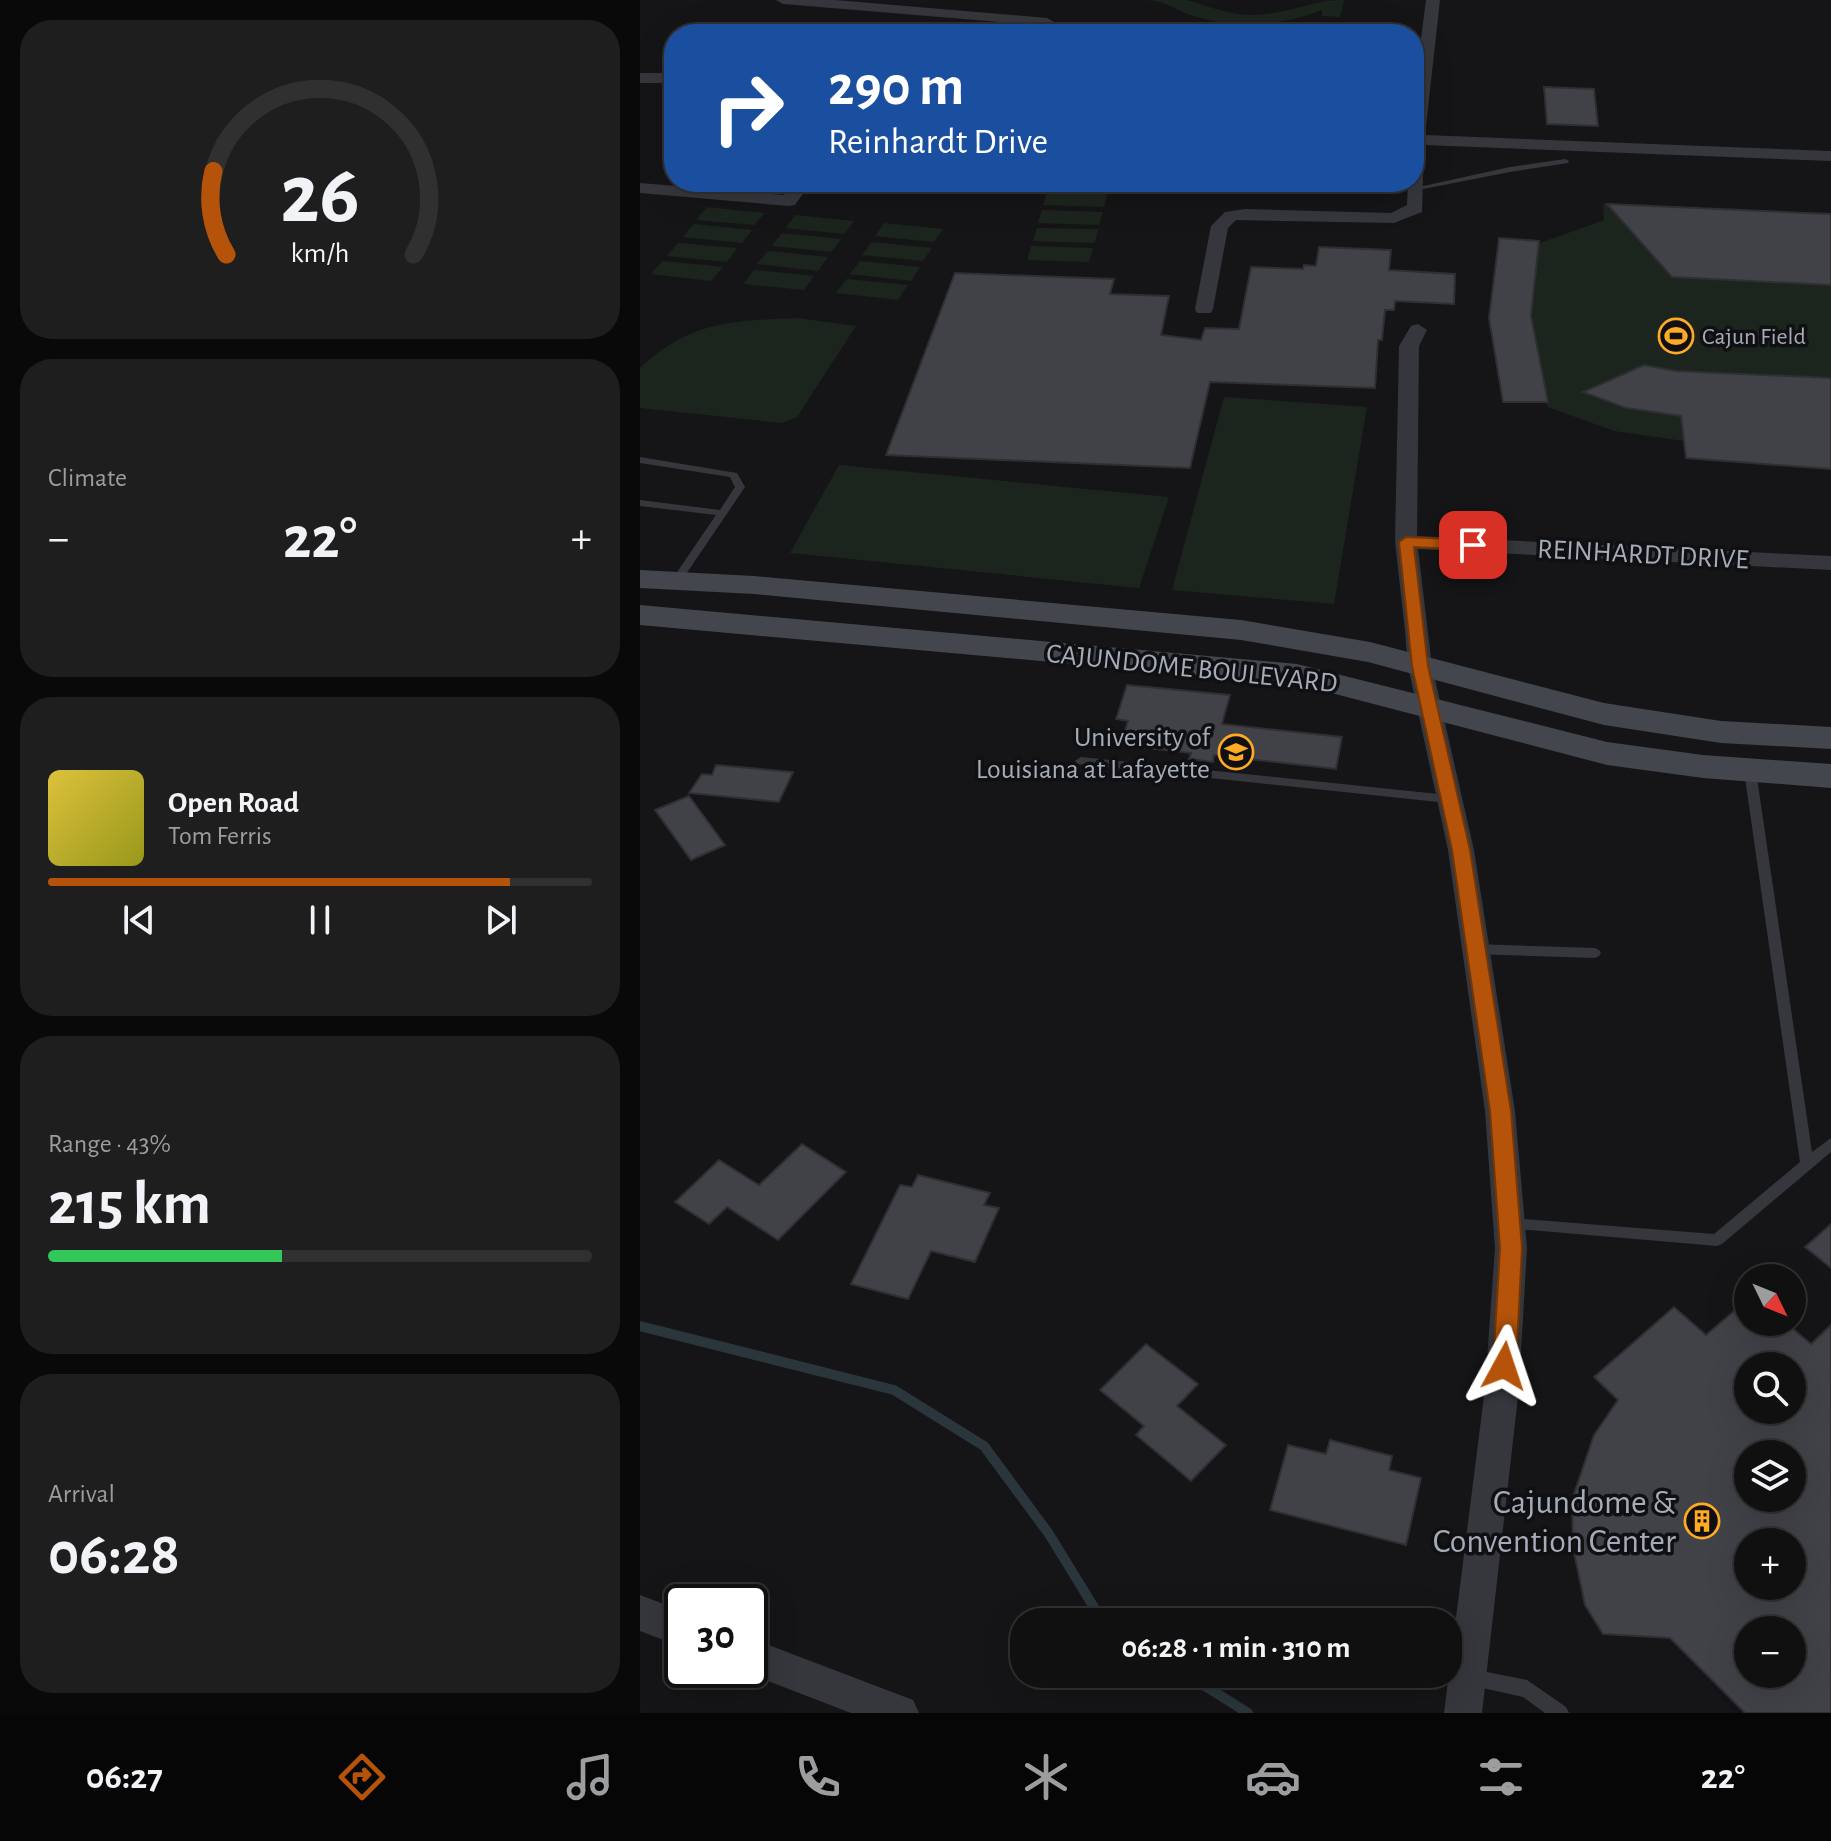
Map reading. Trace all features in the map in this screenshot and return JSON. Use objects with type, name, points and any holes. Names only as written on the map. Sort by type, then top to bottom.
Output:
[{"type":"street","points":[[783,0],[1047,22]]},
{"type":"street","points":[[1424,74],[1433,0]]},
{"type":"street","points":[[948,24],[955,15]]},
{"type":"street","points":[[640,78],[664,78]]},
{"type":"street","points":[[1424,140],[1831,156]]},
{"type":"street","points":[[640,188],[664,190]]},
{"type":"street","points":[[686,192],[789,201],[796,192]]},
{"type":"street","points":[[1204,309],[1220,226],[1231,216],[1394,218],[1416,208],[1418,192]]},
{"type":"street","points":[[1418,330],[1409,346],[1406,542],[1420,666],[1461,850],[1500,1111],[1510,1224],[1508,1322],[1502,1388],[1465,1695]]},
{"type":"street","name":"REINHARDT DRIVE","points":[[1406,542],[1831,563]]},
{"type":"street","name":"CAJUNDOME BOULEVARD","points":[[640,579],[951,602],[1241,630],[1328,643],[1522,695],[1677,727],[1831,738]]},
{"type":"street","name":"CAJUNDOME BOULEVARD","points":[[640,615],[1248,668],[1358,685],[1574,747],[1686,767],[1831,776]]},
{"type":"street","points":[[1750,771],[1756,749],[1831,752]]},
{"type":"street","points":[[640,1613],[664,1622]]},
{"type":"street","points":[[768,1663],[900,1713]]},
{"type":"lane","points":[[1424,187],[1488,177],[1533,163],[1565,161]]},
{"type":"lane","points":[[640,460],[734,475],[740,487],[676,581]]},
{"type":"lane","points":[[640,503],[722,513]]},
{"type":"lane","points":[[1081,761],[1448,799]]},
{"type":"lane","points":[[1750,771],[1807,1164]]},
{"type":"lane","points":[[1475,949],[1595,953]]},
{"type":"lane","points":[[1510,1224],[1717,1240],[1831,1144]]},
{"type":"lane","points":[[1465,1695],[1527,1689],[1560,1713]]},
{"type":"shaded area","points":[[1149,0],[1186,0],[1227,12],[1252,15],[1344,0],[1340,17],[1322,16],[1322,10],[1291,20],[1242,24],[1210,20]]},
{"type":"shaded area","points":[[1047,192],[1107,194],[1104,207],[1043,205]]},
{"type":"shaded area","name":"Cajun Field","points":[[1603,204],[1831,214],[1831,469],[1686,458],[1684,441],[1614,431],[1548,407],[1527,376],[1529,247],[1604,220]]},
{"type":"shaded area","points":[[707,207],[765,213],[754,225],[696,220]]},
{"type":"shaded area","points":[[1042,210],[1103,212],[1099,225],[1038,223]]},
{"type":"shaded area","points":[[795,215],[854,221],[844,234],[786,228]]},
{"type":"shaded area","points":[[884,223],[943,229],[934,242],[875,236]]},
{"type":"shaded area","points":[[694,224],[752,230],[742,243],[683,237]]},
{"type":"shaded area","points":[[1037,228],[1098,229],[1095,243],[1033,241]]},
{"type":"shaded area","points":[[782,233],[841,239],[831,252],[772,246]]},
{"type":"shaded area","points":[[872,242],[932,248],[923,261],[862,255]]},
{"type":"shaded area","points":[[678,243],[737,248],[727,262],[667,256]]},
{"type":"shaded area","points":[[1031,246],[1093,248],[1089,262],[1027,260]]},
{"type":"shaded area","points":[[768,251],[828,257],[818,271],[757,264]]},
{"type":"shaded area","points":[[663,261],[723,267],[711,281],[651,274]]},
{"type":"shaded area","points":[[860,261],[920,267],[911,281],[850,274]]},
{"type":"shaded area","points":[[754,270],[814,276],[804,290],[743,284]]},
{"type":"shaded area","points":[[847,279],[908,285],[898,300],[836,293]]},
{"type":"shaded area","points":[[797,318],[856,326],[797,417],[782,423],[640,408],[640,368],[676,341],[713,326]]},
{"type":"shaded area","points":[[1224,397],[1367,407],[1334,604],[1172,590]]},
{"type":"shaded area","points":[[839,465],[1169,497],[1139,588],[790,553]]},
{"type":"building","points":[[1544,87],[1594,89],[1598,126],[1547,124]]},
{"type":"building","points":[[1607,204],[1831,214],[1831,285],[1672,277]]},
{"type":"building","points":[[1499,238],[1539,241],[1531,316],[1548,402],[1503,402],[1489,318]]},
{"type":"building","points":[[1319,247],[1391,250],[1389,270],[1455,274],[1454,304],[1395,301],[1394,310],[1385,310],[1382,340],[1378,340],[1375,388],[1210,382],[1190,468],[886,455],[955,273],[1114,279],[1110,294],[1169,296],[1161,335],[1201,340],[1205,328],[1239,329],[1251,267],[1303,269],[1304,265],[1316,266]]},
{"type":"building","points":[[1644,365],[1676,371],[1831,378],[1831,469],[1686,458],[1681,416],[1626,408],[1583,392]]},
{"type":"building","points":[[1127,685],[1230,695],[1222,724],[1342,737],[1336,769],[1214,755],[1213,762],[1189,759],[1191,753],[1120,745],[1128,721],[1116,719]]},
{"type":"building","points":[[716,765],[793,772],[779,802],[689,793],[702,774],[712,775]]},
{"type":"building","points":[[689,796],[725,845],[691,860],[655,810]]},
{"type":"building","points":[[802,1144],[846,1172],[778,1240],[727,1207],[709,1224],[675,1202],[719,1160],[759,1185]]},
{"type":"building","points":[[918,1175],[990,1193],[984,1205],[999,1208],[975,1262],[931,1251],[908,1299],[851,1284],[900,1185],[912,1187]]},
{"type":"building","points":[[1831,1224],[1831,1268],[1805,1247]]},
{"type":"building","name":"Cajundome & Convention Center","points":[[1674,1307],[1706,1335],[1734,1311],[1734,1336],[1802,1336],[1811,1344],[1831,1325],[1831,1713],[1745,1713],[1670,1638],[1603,1634],[1585,1605],[1573,1548],[1572,1500],[1594,1435],[1618,1400],[1594,1377]]},
{"type":"building","points":[[1146,1344],[1198,1384],[1177,1406],[1226,1445],[1191,1481],[1136,1435],[1144,1426],[1100,1390]]},
{"type":"building","points":[[1330,1440],[1392,1456],[1389,1470],[1421,1478],[1406,1545],[1270,1510],[1288,1445],[1326,1454]]},
{"type":"waterway","points":[[640,1326],[894,1390],[984,1446],[1049,1534],[1094,1608]]},
{"type":"waterway","points":[[1208,1688],[1248,1713]]},
{"type":"place","name":"Cajun Field","points":[[1676,336]]},
{"type":"place","name":"University of Louisiana at Lafayette","points":[[1236,752]]},
{"type":"place","name":"Cajundome & Convention Center","points":[[1702,1521]]},
{"type":"route","points":[[1473,545],[1406,542],[1420,666],[1461,850],[1508,1178],[1511,1248],[1504,1366]]}]
